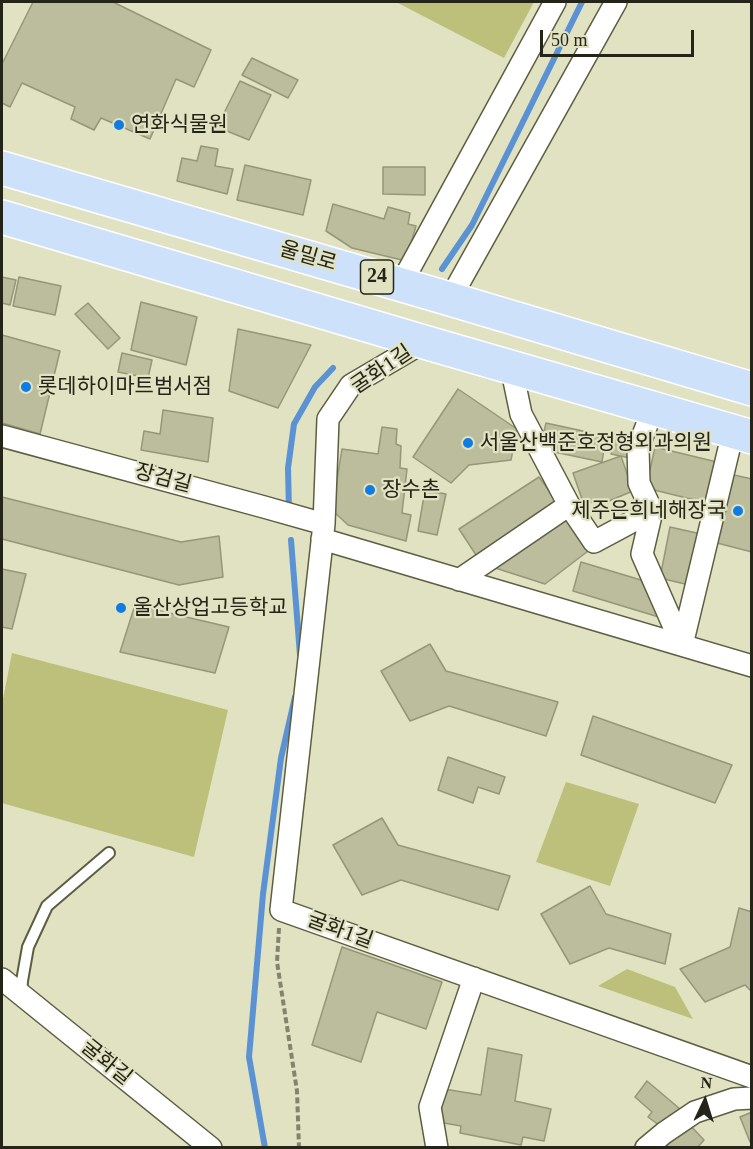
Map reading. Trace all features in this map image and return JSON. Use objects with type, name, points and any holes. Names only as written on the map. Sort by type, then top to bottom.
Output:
[{"type":"main road","name":"울밀로","points":[[2,168],[752,389]]},
{"type":"main road","name":"24","points":[[2,217],[742,434]]},
{"type":"street","points":[[401,284],[555,2]]},
{"type":"street","points":[[450,299],[616,2]]},
{"type":"street","name":"굴화1길","points":[[424,342],[351,385],[328,418],[323,532],[280,910],[752,1077]]},
{"type":"street","points":[[511,366],[521,414],[569,505],[594,542],[652,511]]},
{"type":"street","points":[[653,409],[638,448],[639,483],[652,511],[642,554],[682,645]]},
{"type":"street","points":[[682,645],[742,434]]},
{"type":"street","name":"장검길","points":[[2,436],[252,504],[323,532]]},
{"type":"street","points":[[459,580],[569,505]]},
{"type":"street","points":[[323,532],[459,580],[752,666]]},
{"type":"street","points":[[437,1148],[430,1107],[474,978]]},
{"type":"street","name":"굴화길","points":[[2,979],[211,1148]]},
{"type":"street","points":[[646,1148],[695,1112],[734,1099],[752,1098]]},
{"type":"lane","points":[[21,995],[28,947],[47,906],[109,853]]},
{"type":"path","points":[[280,910],[277,962],[297,1091],[299,1148]]},
{"type":"green space","points":[[396,2],[534,2],[504,58]]},
{"type":"green space","points":[[12,653],[228,710],[194,857],[2,803],[2,704]]},
{"type":"green space","points":[[566,782],[639,804],[610,886],[536,862]]},
{"type":"green space","points":[[627,969],[675,987],[693,1019],[598,986]]},
{"type":"building","points":[[33,2],[113,2],[211,50],[194,87],[176,79],[150,139],[101,118],[94,130],[71,119],[75,107],[22,83],[10,107],[2,103],[2,64]]},
{"type":"building","points":[[252,58],[298,80],[288,98],[242,75]]},
{"type":"building","points":[[240,81],[271,95],[249,140],[217,127]]},
{"type":"building","points":[[201,146],[218,149],[215,166],[233,169],[227,194],[177,181],[182,158],[197,161]]},
{"type":"building","points":[[245,165],[311,180],[303,215],[237,200]]},
{"type":"building","points":[[383,167],[425,167],[425,195],[383,194]]},
{"type":"building","points":[[333,204],[384,219],[388,207],[410,213],[408,224],[416,226],[406,261],[352,248],[326,231]]},
{"type":"building","points":[[2,277],[16,280],[10,305],[2,303]]},
{"type":"building","points":[[19,277],[61,286],[55,315],[13,306]]},
{"type":"building","points":[[141,302],[197,317],[186,365],[131,350]]},
{"type":"building","points":[[88,303],[120,338],[108,349],[75,314]]},
{"type":"building","points":[[238,329],[311,345],[278,408],[229,391]]},
{"type":"building","name":"롯데하이마트범서점","points":[[2,335],[60,351],[40,434],[2,423]]},
{"type":"building","points":[[122,353],[152,360],[148,378],[118,372]]},
{"type":"building","name":"서울산백준호정형외과의원","points":[[458,389],[517,429],[511,460],[469,465],[451,483],[413,457]]},
{"type":"building","points":[[163,410],[213,418],[208,462],[141,450],[144,431],[160,434]]},
{"type":"building","points":[[546,423],[606,436],[602,462],[540,449]]},
{"type":"building","name":"장수촌","points":[[382,427],[397,429],[396,444],[401,446],[400,468],[407,469],[402,513],[411,515],[406,541],[348,525],[332,510],[342,449],[378,454]]},
{"type":"building","points":[[614,440],[633,444],[630,458],[611,454]]},
{"type":"building","points":[[655,447],[721,463],[711,504],[646,488]]},
{"type":"building","points":[[621,456],[633,491],[604,503],[583,502],[573,473]]},
{"type":"building","name":"제주은희네해장국","points":[[734,475],[752,479],[752,552],[717,543]]},
{"type":"building","points":[[539,477],[560,506],[478,558],[459,529]]},
{"type":"building","points":[[425,490],[446,494],[437,535],[418,531]]},
{"type":"building","points":[[2,497],[181,542],[219,536],[223,577],[179,585],[2,539]]},
{"type":"building","points":[[568,514],[592,548],[545,584],[486,565]]},
{"type":"building","points":[[670,527],[701,534],[689,585],[660,578]]},
{"type":"building","points":[[581,562],[641,580],[662,618],[573,591]]},
{"type":"building","points":[[2,569],[26,574],[12,629],[2,627]]},
{"type":"building","points":[[135,605],[229,627],[215,673],[120,652]]},
{"type":"building","points":[[430,644],[446,671],[558,702],[546,736],[449,706],[410,721],[381,671]]},
{"type":"building","points":[[593,716],[732,765],[715,803],[581,755]]},
{"type":"building","points":[[448,757],[505,777],[499,794],[478,787],[473,803],[438,790]]},
{"type":"building","points":[[382,818],[398,845],[510,876],[498,910],[401,880],[362,895],[333,845]]},
{"type":"building","points":[[590,886],[606,914],[671,934],[665,964],[609,948],[570,964],[541,914]]},
{"type":"building","points":[[739,908],[752,912],[752,992],[745,985],[705,1002],[680,969],[730,947]]},
{"type":"building","points":[[342,947],[442,982],[426,1029],[377,1012],[361,1062],[312,1045]]},
{"type":"building","points":[[488,1048],[522,1055],[515,1101],[551,1109],[544,1141],[523,1137],[521,1145],[460,1133],[461,1126],[438,1122],[444,1089],[481,1095]]},
{"type":"building","points":[[647,1081],[680,1109],[663,1128],[648,1117],[652,1112],[635,1097]]},
{"type":"building","points":[[752,1112],[752,1142],[750,1142],[740,1117]]},
{"type":"building","points":[[688,1123],[704,1140],[697,1148],[668,1148],[666,1145]]},
{"type":"waterway","points":[[442,269],[472,225],[582,2]]},
{"type":"waterway","points":[[289,511],[288,468],[294,424],[315,387],[333,368]]},
{"type":"waterway","points":[[291,540],[300,655]]},
{"type":"waterway","points":[[265,1148],[249,1057],[263,894],[281,758],[295,697]]},
{"type":"place","name":"연화식물원","points":[[119,125]]},
{"type":"place","name":"롯데하이마트범서점","points":[[26,387]]},
{"type":"place","name":"서울산백준호정형외과의원","points":[[468,443]]},
{"type":"place","name":"장수촌","points":[[370,490]]},
{"type":"place","name":"제주은희네해장국","points":[[738,511]]},
{"type":"place","name":"울산상업고등학교","points":[[121,608]]}]
